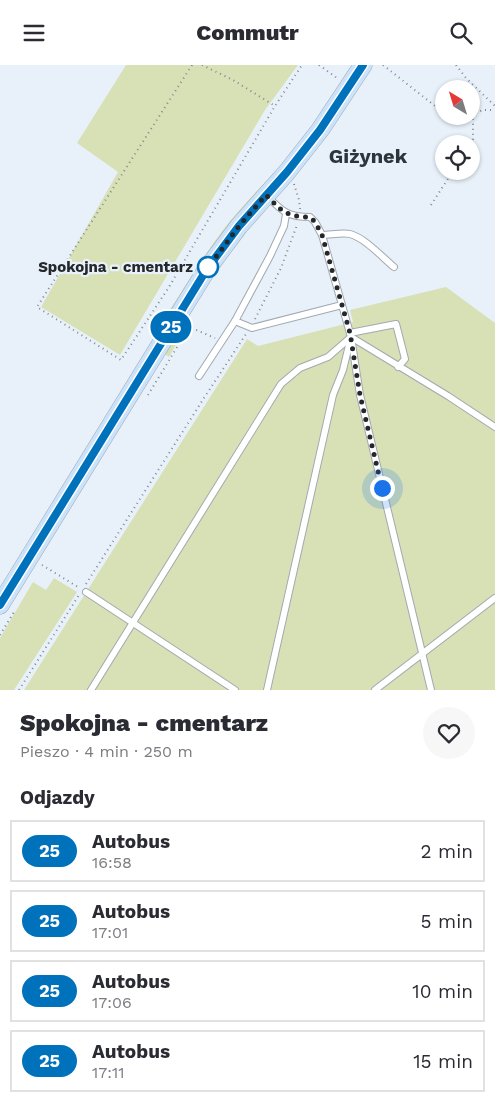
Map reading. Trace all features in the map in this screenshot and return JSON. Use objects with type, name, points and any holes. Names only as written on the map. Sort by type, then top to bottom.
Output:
[{"type":"street","points":[[7,609],[180,328],[207,269],[239,226],[287,172],[320,130],[363,65]]},
{"type":"lane","points":[[266,195],[286,214],[310,217],[322,235],[350,335],[360,395],[431,690]]},
{"type":"lane","points":[[198,376],[235,321],[270,256],[284,226],[286,214]]},
{"type":"lane","points":[[322,235],[350,234],[363,241],[394,267]]},
{"type":"lane","points":[[235,321],[252,328],[342,305]]},
{"type":"lane","points":[[91,690],[281,384],[300,368],[328,357],[350,335],[396,323],[405,359],[398,367]]},
{"type":"lane","points":[[350,335],[495,427]]},
{"type":"lane","points":[[267,690],[334,395],[350,335]]},
{"type":"lane","points":[[86,592],[235,690]]},
{"type":"lane","points":[[374,690],[495,598]]},
{"type":"path","points":[[192,65],[37,307],[121,360],[169,287],[275,106],[302,65]]},
{"type":"path","points":[[202,65],[233,80],[275,106]]},
{"type":"path","points":[[319,65],[348,88]]},
{"type":"path","points":[[383,65],[435,106]]},
{"type":"path","points":[[456,65],[466,78],[495,105]]},
{"type":"path","points":[[480,111],[495,110]]},
{"type":"path","points":[[294,183],[297,179]]},
{"type":"path","points":[[431,205],[447,180]]},
{"type":"path","points":[[145,400],[180,328],[216,338],[221,342]]},
{"type":"path","points":[[42,565],[86,592]]},
{"type":"path","points":[[0,635],[7,609]]},
{"type":"green space","points":[[126,65],[298,65],[265,110],[120,355],[41,307],[118,172],[77,143]]},
{"type":"green space","points":[[275,172],[171,314],[169,311],[229,222]]},
{"type":"green space","points":[[446,287],[495,323],[495,690],[24,690],[247,339],[258,346],[353,322],[350,310]]},
{"type":"green space","points":[[178,327],[183,332],[169,357],[162,352]]},
{"type":"green space","points":[[54,578],[77,592],[14,690],[0,690],[0,638],[33,582],[46,590]]},
{"type":"bus line","name":"25","points":[[0,605],[207,269],[239,226],[287,172],[320,130],[363,65]]},
{"type":"place","name":"Spokojna - cmentarz","points":[[208,267]]},
{"type":"district","name":"Giżynek","points":[[368,156]]},
{"type":"route","points":[[208,267],[207,269],[239,226],[266,195],[286,214],[310,217],[315,222],[322,235],[350,333],[360,395],[382,488]]}]
